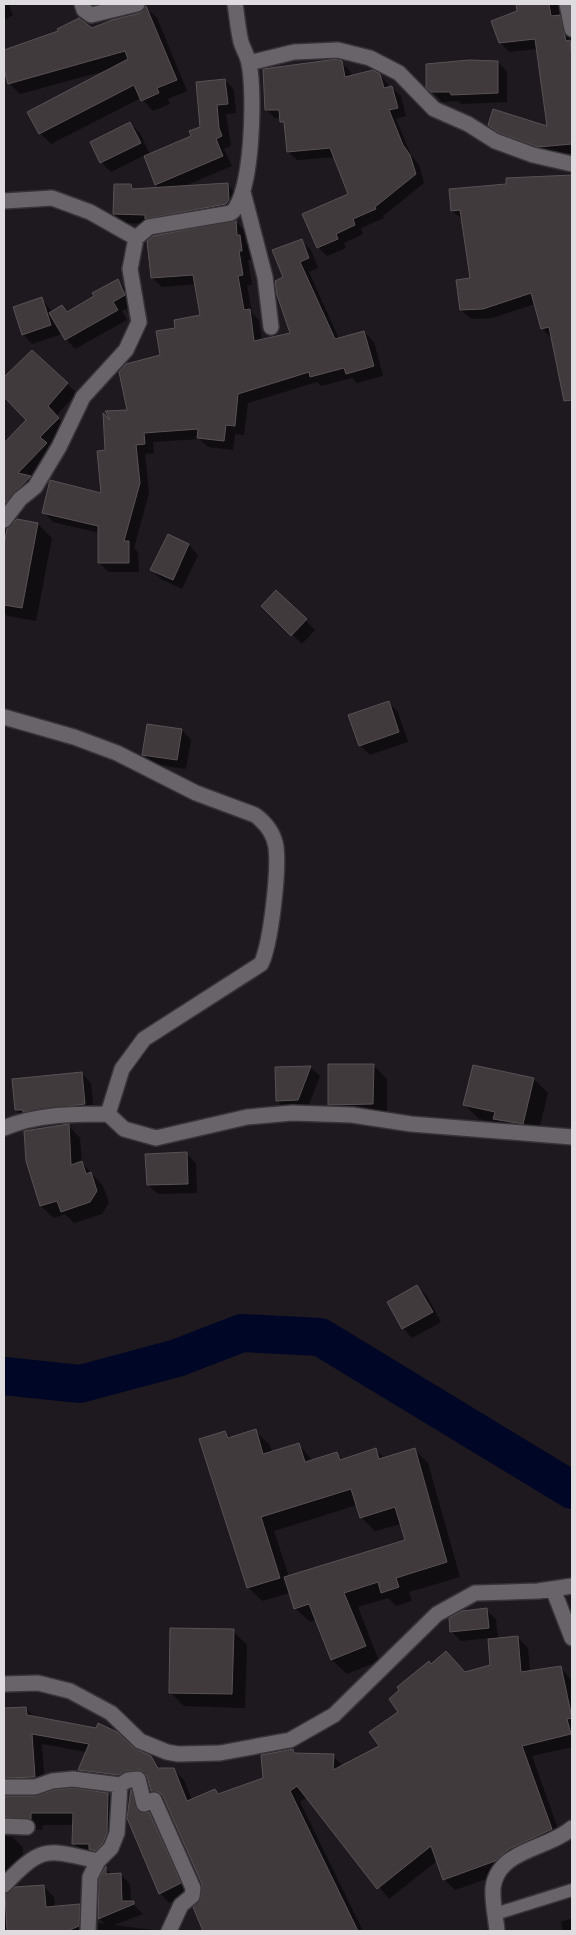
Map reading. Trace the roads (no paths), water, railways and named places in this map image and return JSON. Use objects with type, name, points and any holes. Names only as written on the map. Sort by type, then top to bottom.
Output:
[{"type":"street","points":[[82,4],[84,10],[92,15],[137,4]]},
{"type":"street","points":[[4,520],[20,499],[35,487],[59,447],[83,397],[126,350],[139,322],[130,268],[136,238],[149,228],[230,213],[237,209],[243,192],[254,110],[249,63],[241,41],[235,4]]},
{"type":"street","points":[[567,4],[572,28]]},
{"type":"street","points":[[249,63],[294,52],[338,50],[370,58],[399,73],[434,109],[468,124],[495,141],[533,156],[572,164]]},
{"type":"street","points":[[243,192],[265,277],[271,327]]},
{"type":"street","points":[[4,201],[52,198],[90,212],[136,238]]},
{"type":"street","points":[[4,717],[74,737],[117,753],[196,793],[255,815],[263,821],[273,838],[276,848],[268,951],[261,964],[144,1039],[122,1069],[108,1114]]},
{"type":"street","points":[[4,1128],[24,1120],[66,1114],[108,1114],[124,1129],[156,1138],[247,1117],[292,1113],[352,1115],[411,1124],[572,1137]]},
{"type":"street","points":[[4,1684],[38,1683],[70,1691],[111,1713],[140,1741],[167,1752],[178,1754],[220,1753],[290,1740],[334,1715],[437,1614],[475,1592],[553,1589],[572,1586]]},
{"type":"street","points":[[553,1589],[572,1638]]},
{"type":"street","points":[[4,1787],[35,1786],[52,1781],[73,1780],[120,1785],[128,1780],[138,1779],[144,1804],[154,1800],[193,1888],[192,1896],[181,1905],[169,1931]]},
{"type":"street","points":[[88,1931],[90,1877],[98,1861],[111,1848],[117,1833],[120,1785]]},
{"type":"street","points":[[4,1826],[27,1827]]},
{"type":"street","points":[[497,1931],[493,1890],[497,1872],[511,1858],[554,1841],[572,1828]]},
{"type":"street","points":[[4,1885],[28,1861],[40,1855],[55,1852],[98,1861]]},
{"type":"lane","points":[[495,1914],[572,1890]]},
{"type":"waterway","points":[[4,1376],[80,1384],[177,1358],[242,1333],[320,1337],[572,1490]]}]
